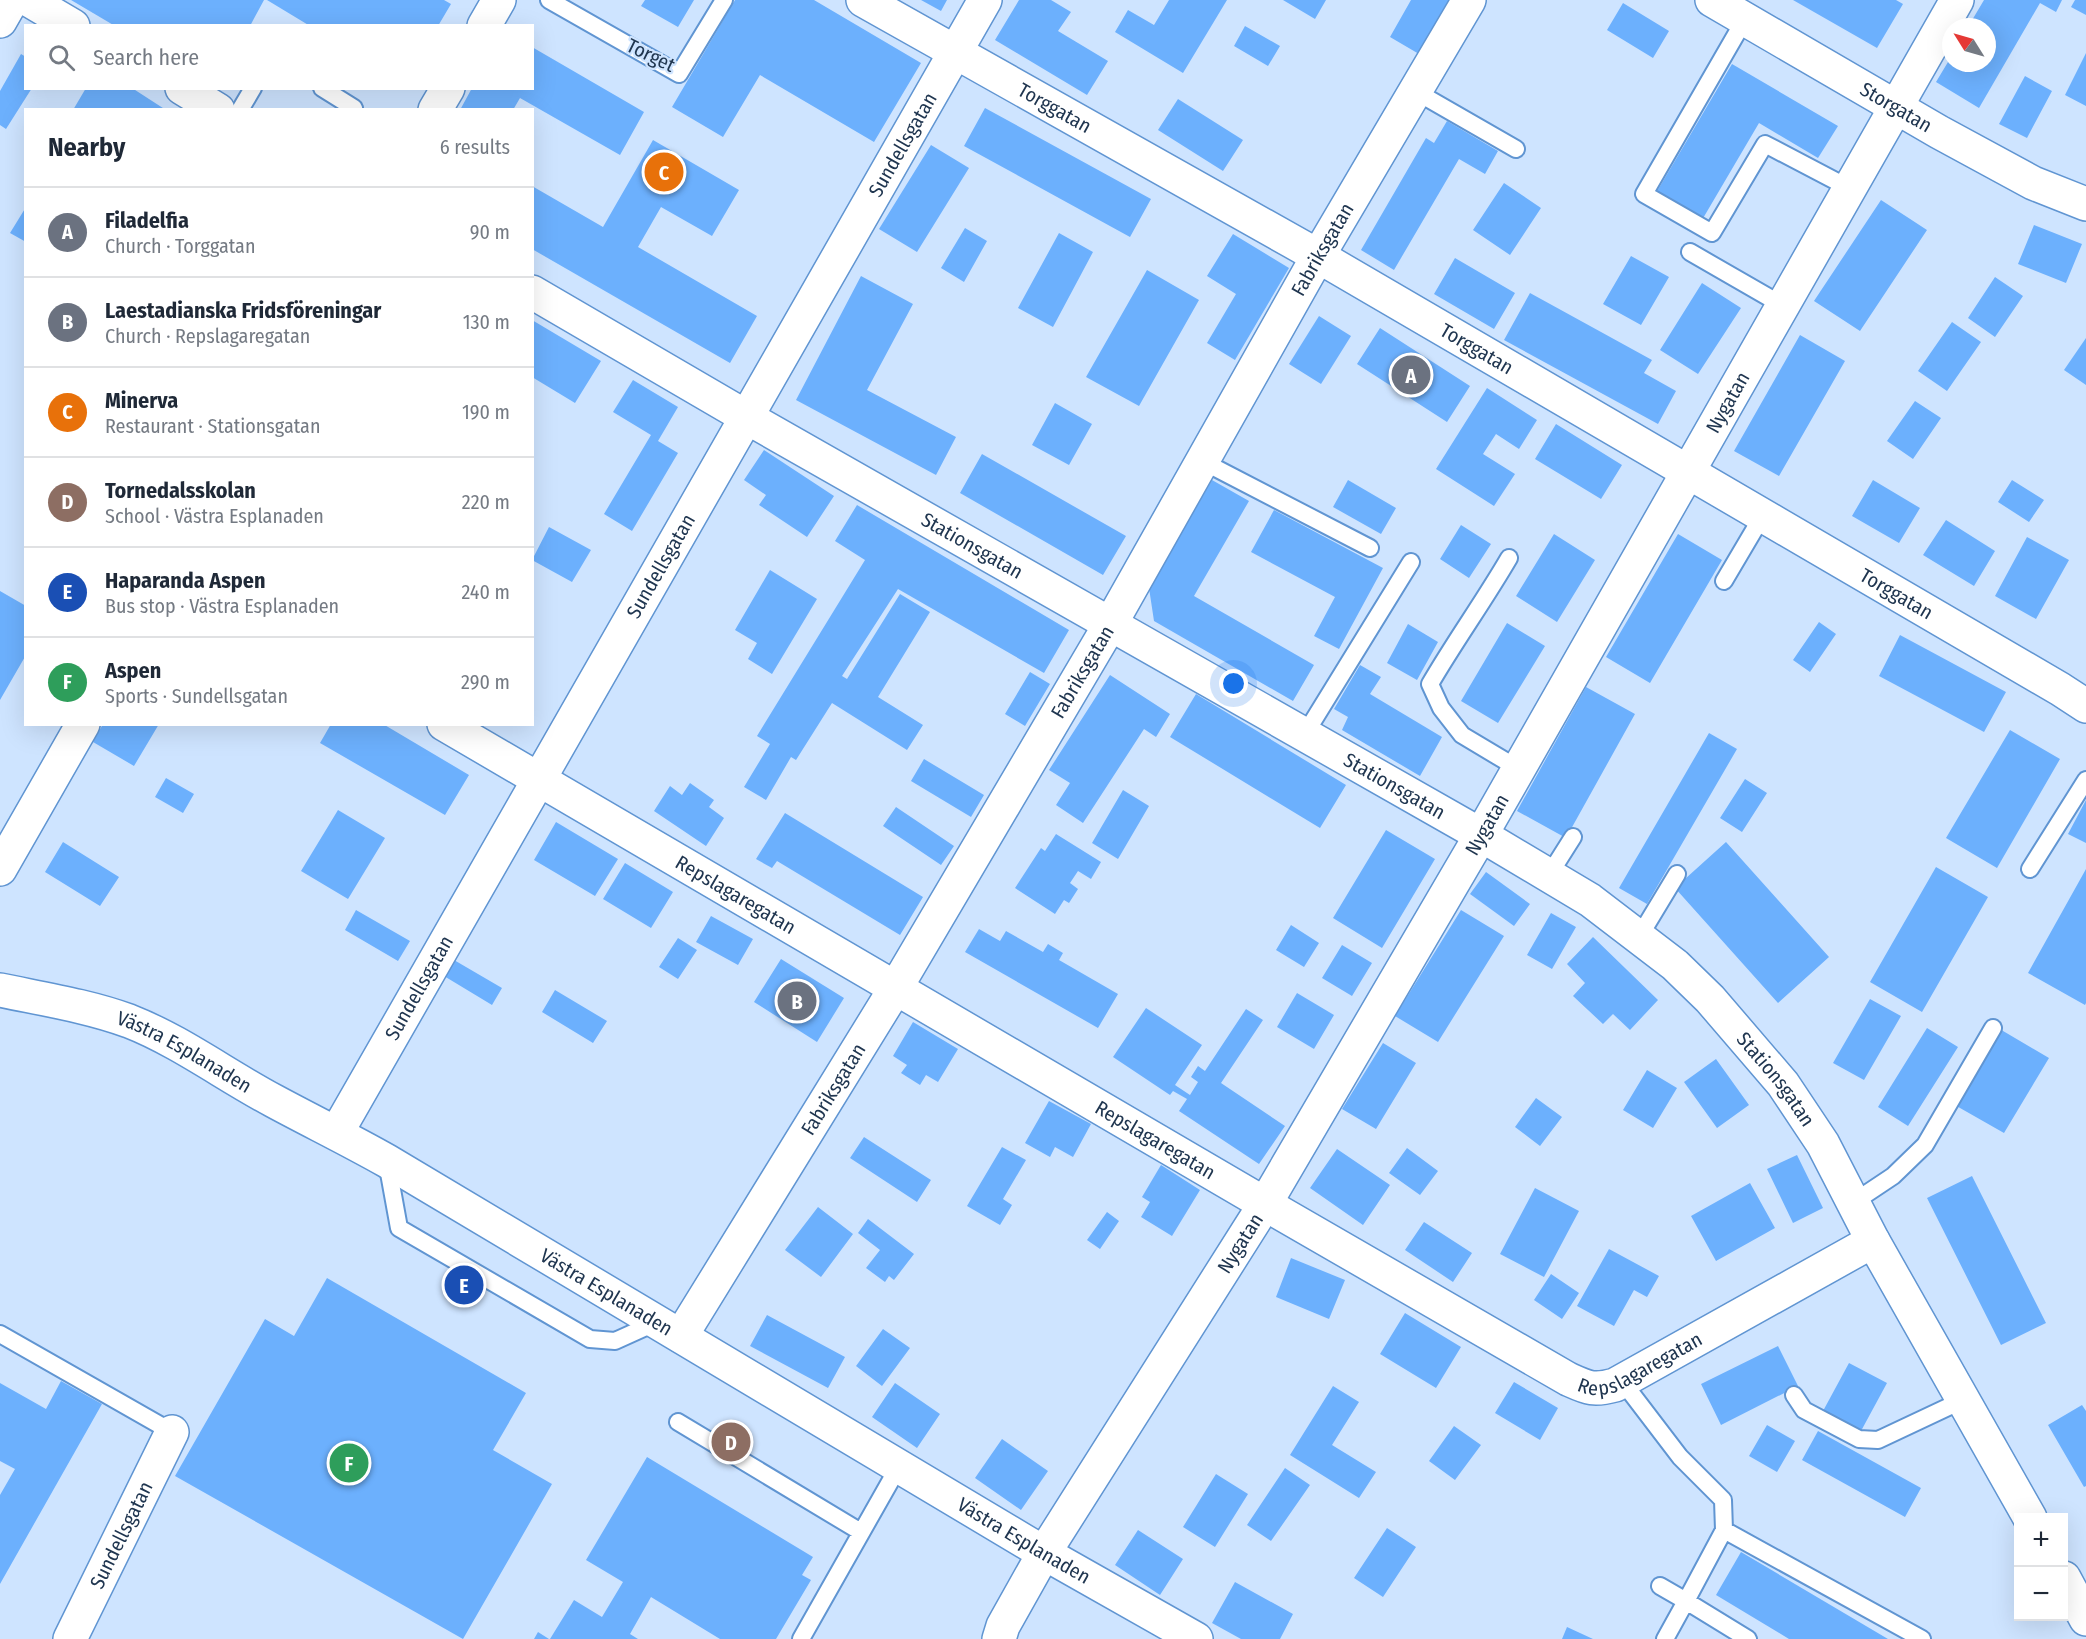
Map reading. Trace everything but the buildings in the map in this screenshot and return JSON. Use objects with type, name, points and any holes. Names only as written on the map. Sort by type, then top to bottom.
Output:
[{"type":"street","points":[[0,21],[12,0]]},
{"type":"street","points":[[30,0],[71,24]]},
{"type":"street","points":[[485,24],[499,0]]},
{"type":"street","name":"Torggatan","points":[[863,0],[1318,256],[2086,706]]},
{"type":"street","name":"Sundellsgatan","points":[[337,1132],[537,780],[748,418],[985,0]]},
{"type":"street","name":"Fabriksgatan","points":[[669,1329],[895,989],[1111,623],[1318,256],[1469,0]]},
{"type":"street","name":"Storgatan","points":[[1712,0],[2033,183],[2086,204]]},
{"type":"street","name":"Nygatan","points":[[999,1639],[1003,1626],[1044,1552],[1265,1204],[1481,835],[1956,0]]},
{"type":"street","points":[[185,90],[215,108]]},
{"type":"street","points":[[436,108],[447,90]]},
{"type":"street","name":"Stationsgatan","points":[[534,293],[748,418],[1550,875],[1590,900],[1675,965],[1710,999],[1783,1084],[1823,1144],[1874,1241],[2027,1513]]},
{"type":"street","points":[[0,869],[82,726]]},
{"type":"street","name":"Repslagaregatan","points":[[447,726],[1265,1204],[1590,1389],[1606,1387],[1622,1381],[1874,1241]]},
{"type":"street","name":"Västra Esplanaden","points":[[0,990],[110,1015],[192,1053],[273,1101],[337,1132],[387,1161],[898,1466],[1196,1639]]},
{"type":"street","name":"Sundellsgatan","points":[[70,1639],[172,1432]]},
{"type":"street","points":[[2068,1584],[2085,1612]]},
{"type":"lane","name":"Torget","points":[[549,0],[680,74],[724,0]]},
{"type":"lane","points":[[1745,19],[1644,194],[1712,233],[1765,144],[1849,188]]},
{"type":"lane","points":[[241,108],[252,90]]},
{"type":"lane","points":[[325,90],[354,108]]},
{"type":"lane","points":[[1415,91],[1516,149]]},
{"type":"lane","points":[[1690,252],[1782,305]]},
{"type":"lane","points":[[1202,461],[1370,548]]},
{"type":"lane","points":[[1724,581],[1763,515]]},
{"type":"lane","points":[[1509,558],[1489,592],[1457,637],[1430,684],[1441,708],[1462,735],[1519,769]]},
{"type":"lane","points":[[1305,734],[1411,562]]},
{"type":"lane","points":[[2030,869],[2086,780]]},
{"type":"lane","points":[[1550,875],[1573,837]]},
{"type":"lane","points":[[1639,938],[1677,874]]},
{"type":"lane","points":[[1854,1202],[1893,1176],[1925,1146],[1993,1028]]},
{"type":"lane","points":[[387,1161],[399,1228],[590,1339],[615,1341],[669,1329]]},
{"type":"lane","points":[[0,1334],[172,1432]]},
{"type":"lane","points":[[1622,1381],[1680,1457],[1723,1500],[1724,1530],[1665,1639]]},
{"type":"lane","points":[[1794,1395],[1804,1410],[1859,1439],[1878,1440],[1963,1400]]},
{"type":"lane","points":[[678,1422],[861,1532]]},
{"type":"lane","points":[[801,1639],[898,1466]]},
{"type":"lane","points":[[1724,1530],[1922,1639]]},
{"type":"lane","points":[[1660,1586],[1748,1639]]},
{"type":"place","name":"Minerva","points":[[664,172]]},
{"type":"place","name":"Filadelfia","points":[[1411,375]]},
{"type":"place","name":"Laestadianska Fridsföreningar","points":[[797,1001]]},
{"type":"place","name":"Haparanda Aspen","points":[[464,1285]]},
{"type":"place","name":"Tornedalsskolan","points":[[731,1442]]},
{"type":"place","name":"Aspen","points":[[349,1463]]}]
